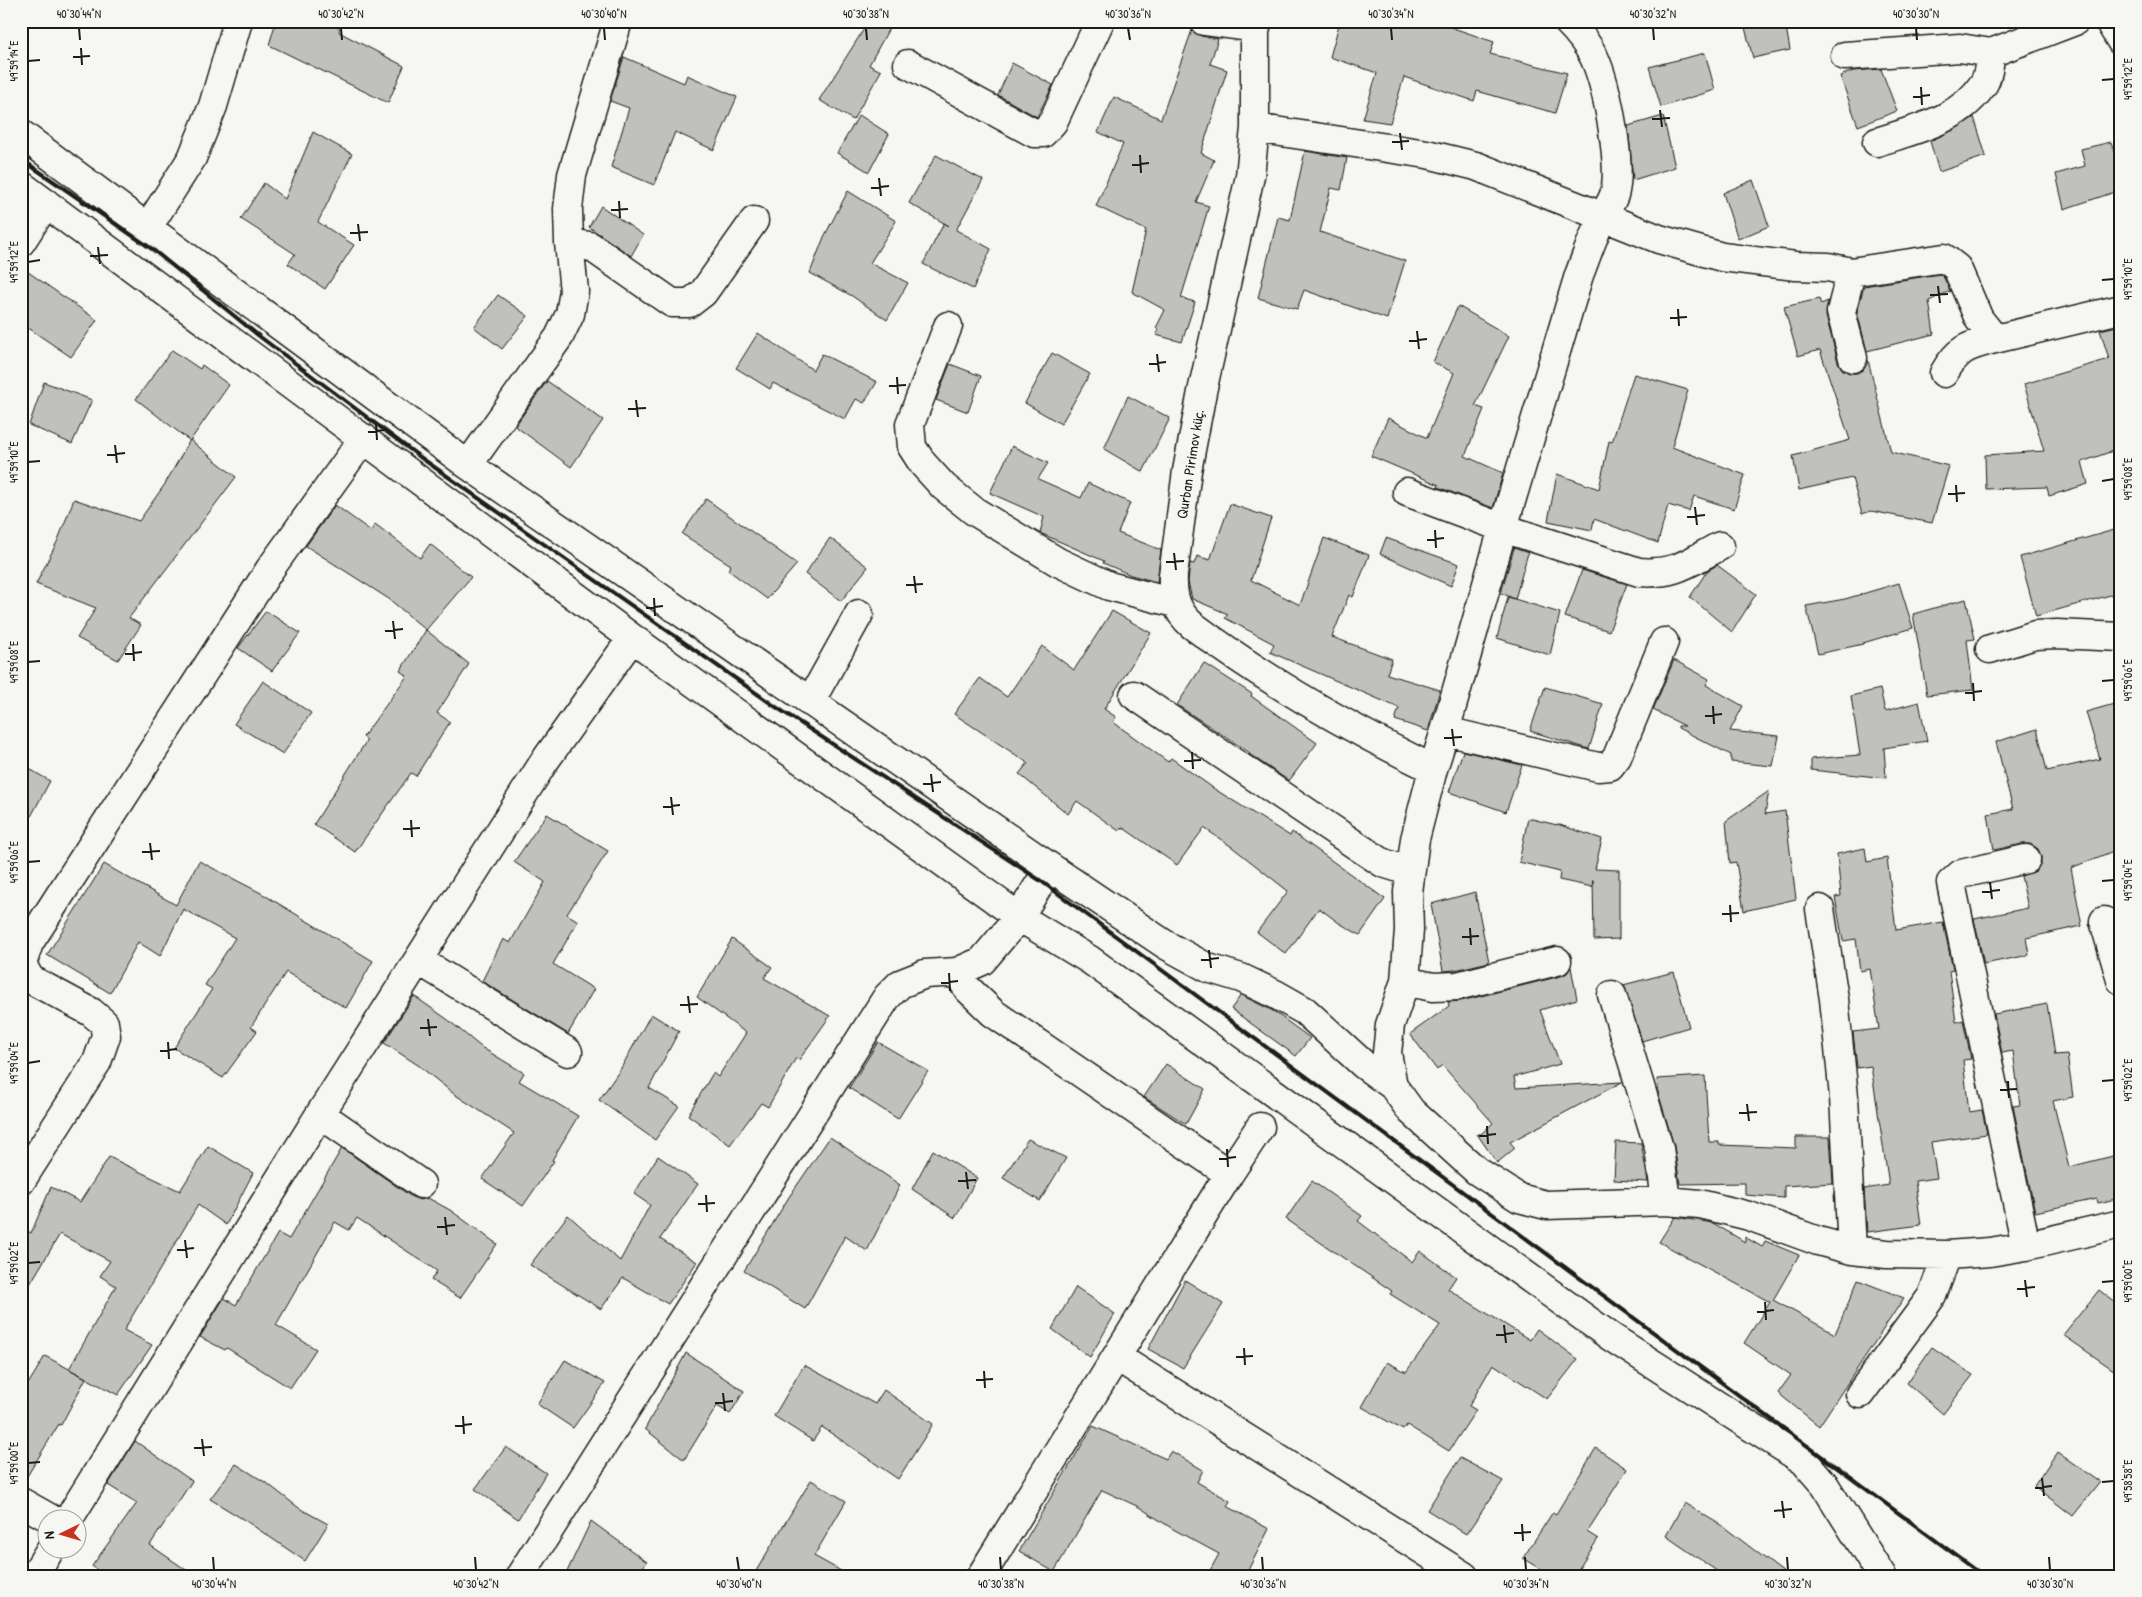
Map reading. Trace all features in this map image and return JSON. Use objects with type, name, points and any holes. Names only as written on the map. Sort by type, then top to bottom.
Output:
[{"type":"street","points":[[148,227],[192,158],[213,106],[238,21]]},
{"type":"street","points":[[468,465],[560,337],[570,314],[574,291],[568,209],[572,175],[618,21]]},
{"type":"street","points":[[908,64],[1034,133],[1043,133],[1053,122],[1100,21]]},
{"type":"street","points":[[1204,21],[1255,25]]},
{"type":"street","points":[[1393,1086],[1387,1053],[1390,1025],[1406,981],[1409,930],[1409,871],[1415,839],[1433,769],[1446,731],[1503,528],[1579,275],[1603,216],[1614,196],[1618,176],[1618,159],[1603,84],[1594,58],[1580,35],[1567,21]]},
{"type":"street","points":[[1844,56],[1960,48],[1991,53],[2074,21]]},
{"type":"street","points":[[2109,21],[2121,42]]},
{"type":"street","name":"Qurban Pirimov küç.","points":[[1255,25],[1255,128],[1250,176],[1202,392],[1188,471],[1172,575],[1175,603],[1183,617],[1192,625],[1266,676],[1387,746],[1433,769]]},
{"type":"street","points":[[1877,142],[1940,121],[1965,106],[1985,82],[1991,53]]},
{"type":"street","points":[[1255,128],[1427,154],[1476,166],[1659,239],[1722,257],[1796,266],[1828,267],[1851,272],[1944,258],[1957,268],[1978,319],[1995,339]]},
{"type":"street","points":[[21,134],[468,465],[1050,867],[1166,945],[1208,968],[1241,978],[1305,1011],[1364,1065],[1393,1086],[1411,1111],[1477,1171],[1519,1198],[1546,1205],[1666,1200],[1700,1204],[1749,1216],[1818,1241],[1852,1250],[1886,1254],[1947,1255],[2026,1246],[2121,1224]]},
{"type":"street","points":[[21,185],[632,638],[1019,917],[1090,960],[1611,1336],[1804,1461],[1824,1484],[1882,1576]]},
{"type":"street","points":[[21,242],[46,203]]},
{"type":"street","points":[[569,243],[590,246],[672,303],[690,303],[703,293],[754,221]]},
{"type":"street","points":[[1851,272],[1841,312],[1853,358]]},
{"type":"street","points":[[1944,373],[1954,356],[1974,344],[2121,309]]},
{"type":"street","points":[[948,326],[910,424],[912,447],[923,464],[944,486],[974,511],[1058,562],[1109,586],[1175,603]]},
{"type":"street","points":[[21,1181],[97,1062],[106,1036],[104,1022],[91,1012],[30,979],[22,964],[29,943],[254,594],[364,438]]},
{"type":"street","points":[[1407,492],[1503,528],[1639,572],[1673,571],[1720,546]]},
{"type":"street","points":[[810,702],[859,614]]},
{"type":"street","points":[[1990,649],[2035,636],[2057,634],[2121,637]]},
{"type":"street","points":[[74,1510],[320,1114],[544,762],[632,638]]},
{"type":"street","points":[[1446,731],[1598,767],[1610,766],[1617,757],[1664,642]]},
{"type":"street","points":[[1134,695],[1383,863],[1409,871]]},
{"type":"street","points":[[2026,859],[1961,874],[1951,883],[2026,1246]]},
{"type":"street","points":[[520,1576],[887,997],[900,984],[924,974],[957,972],[982,961],[1019,917],[1050,867]]},
{"type":"street","points":[[1820,909],[1834,999],[1844,1097],[1852,1250]]},
{"type":"street","points":[[2104,921],[2121,980]]},
{"type":"street","points":[[418,960],[568,1052]]},
{"type":"street","points":[[1406,981],[1433,987],[1457,986],[1557,961]]},
{"type":"street","points":[[957,972],[968,989],[993,1013],[1229,1174]]},
{"type":"street","points":[[1612,995],[1659,1148],[1666,1200]]},
{"type":"street","points":[[320,1114],[421,1184]]},
{"type":"street","points":[[981,1576],[1229,1174],[1260,1127]]},
{"type":"street","points":[[1860,1394],[1932,1296],[1947,1255]]},
{"type":"street","points":[[1117,1357],[1464,1576]]},
{"type":"street","points":[[21,1502],[38,1511]]},
{"type":"street","points":[[34,1576],[44,1560]]},
{"type":"building","points":[[276,21],[324,21],[340,28],[339,32],[404,66],[388,103],[269,45]]},
{"type":"building","points":[[869,21],[893,21],[869,65],[881,71],[853,120],[819,100]]},
{"type":"building","points":[[1340,21],[1433,21],[1494,42],[1490,54],[1567,73],[1555,113],[1477,91],[1474,101],[1404,77],[1390,123],[1363,119],[1377,73],[1330,57]]},
{"type":"building","points":[[1756,21],[1785,21],[1790,50],[1753,58],[1744,24]]},
{"type":"building","points":[[1192,30],[1201,36],[1218,39],[1210,64],[1227,70],[1201,153],[1214,160],[1196,202],[1209,206],[1181,298],[1195,302],[1182,342],[1156,335],[1159,330],[1156,328],[1165,310],[1132,292],[1146,230],[1096,206],[1123,144],[1098,132],[1114,97],[1161,119]]},
{"type":"building","points":[[1705,53],[1715,90],[1661,107],[1649,67]]},
{"type":"building","points":[[624,57],[684,83],[687,75],[737,97],[714,150],[675,132],[654,185],[611,167],[629,108],[610,101]]},
{"type":"building","points":[[1012,63],[1053,85],[1037,117],[998,95]]},
{"type":"building","points":[[1881,69],[1897,111],[1858,126],[1840,76],[1853,71]]},
{"type":"building","points":[[859,115],[889,134],[869,172],[837,153]]},
{"type":"building","points":[[1663,116],[1675,167],[1633,180],[1628,126]]},
{"type":"building","points":[[1974,117],[1986,156],[1939,172],[1930,141],[1957,128]]},
{"type":"building","points":[[313,132],[352,154],[318,222],[354,245],[325,289],[288,264],[295,254],[241,219],[264,183],[285,199]]},
{"type":"building","points":[[2111,142],[2121,168],[2121,190],[2064,209],[2056,174],[2085,166],[2081,149]]},
{"type":"building","points":[[1305,151],[1347,158],[1341,190],[1331,188],[1320,232],[1405,261],[1387,319],[1304,290],[1297,309],[1258,298],[1278,217],[1290,220]]},
{"type":"building","points":[[936,155],[983,180],[956,230],[991,249],[973,289],[923,264],[944,223],[909,203]]},
{"type":"building","points":[[1753,180],[1769,226],[1738,239],[1723,193]]},
{"type":"building","points":[[848,191],[896,221],[870,263],[908,283],[887,320],[852,296],[810,273],[824,237]]},
{"type":"building","points":[[601,206],[643,235],[631,256],[589,227]]},
{"type":"building","points":[[21,267],[97,320],[71,357],[21,323]]},
{"type":"building","points":[[1940,274],[1950,291],[1929,301],[1934,334],[1867,351],[1857,312],[1864,286]]},
{"type":"building","points":[[498,295],[528,316],[502,349],[474,327]]},
{"type":"building","points":[[1819,299],[1821,304],[1828,301],[1826,316],[1838,362],[1842,369],[1849,373],[1857,373],[1864,369],[1868,360],[1891,452],[1949,466],[1932,523],[1871,511],[1862,514],[1852,478],[1799,490],[1793,456],[1850,440],[1820,350],[1798,356],[1784,307]]},
{"type":"building","points":[[1458,306],[1509,336],[1475,406],[1484,409],[1465,456],[1503,473],[1493,508],[1438,487],[1439,485],[1371,456],[1388,418],[1427,438],[1454,373],[1433,362]]},
{"type":"building","points":[[2121,325],[2121,448],[2082,462],[2088,484],[2049,496],[2047,487],[1986,489],[1985,455],[2044,451],[2024,384],[2109,359],[2100,330]]},
{"type":"building","points":[[758,333],[813,370],[822,354],[877,382],[864,403],[856,399],[845,419],[773,383],[770,389],[736,368]]},
{"type":"building","points":[[172,350],[200,369],[202,365],[229,385],[190,441],[136,399]]},
{"type":"building","points":[[1052,353],[1090,374],[1061,424],[1025,403]]},
{"type":"building","points":[[950,364],[981,376],[968,412],[936,400]]},
{"type":"building","points":[[1634,374],[1688,390],[1672,447],[1745,475],[1734,509],[1694,496],[1689,511],[1668,505],[1658,543],[1594,519],[1592,530],[1548,521],[1557,474],[1599,489],[1609,441],[1612,442]]},
{"type":"building","points":[[547,381],[603,420],[571,467],[515,426]]},
{"type":"building","points":[[44,382],[92,400],[72,444],[29,425]]},
{"type":"building","points":[[1128,396],[1170,418],[1143,472],[1104,449]]},
{"type":"building","points":[[190,440],[236,477],[129,618],[141,625],[118,660],[77,638],[96,608],[36,584],[58,540],[74,499],[139,521],[165,484]]},
{"type":"building","points":[[1012,446],[1048,463],[1038,479],[1081,498],[1088,483],[1130,503],[1118,533],[1161,550],[1157,582],[1131,575],[1040,533],[1044,517],[990,493]]},
{"type":"building","points":[[706,499],[797,564],[767,599],[728,570],[731,565],[682,534]]},
{"type":"building","points":[[1230,504],[1271,518],[1251,580],[1300,605],[1324,538],[1369,555],[1353,597],[1349,595],[1332,637],[1392,659],[1387,674],[1440,690],[1428,731],[1395,720],[1399,708],[1270,652],[1274,644],[1225,618],[1228,614],[1192,599],[1188,582],[1190,563],[1194,564],[1197,556],[1210,560]]},
{"type":"building","points":[[335,505],[371,531],[375,524],[420,558],[430,544],[471,577],[426,630],[389,599],[306,546]]},
{"type":"building","points":[[2121,528],[2121,592],[2036,616],[2020,557]]},
{"type":"building","points":[[830,538],[868,567],[841,601],[805,574]]},
{"type":"building","points":[[1386,538],[1459,564],[1451,586],[1380,554]]},
{"type":"building","points":[[1514,548],[1528,553],[1515,599],[1501,593]]},
{"type":"building","points":[[1717,565],[1756,594],[1732,632],[1690,597],[1707,571]]},
{"type":"building","points":[[1582,570],[1627,584],[1609,631],[1565,617]]},
{"type":"building","points":[[1899,583],[1913,628],[1863,644],[1818,654],[1806,606],[1845,599]]},
{"type":"building","points":[[1508,597],[1560,613],[1550,655],[1497,638]]},
{"type":"building","points":[[1966,599],[1975,639],[1967,640],[1973,690],[1927,695],[1913,614]]},
{"type":"building","points":[[266,611],[300,633],[272,671],[238,648]]},
{"type":"building","points":[[1112,611],[1151,633],[1104,709],[1116,717],[1113,722],[1168,762],[1171,758],[1216,790],[1290,836],[1292,832],[1385,899],[1360,935],[1339,923],[1319,908],[1286,954],[1257,932],[1288,891],[1232,847],[1204,828],[1177,865],[1122,827],[1119,831],[1077,801],[1068,814],[1019,774],[1028,763],[954,714],[980,678],[1007,697],[1042,646],[1074,670]]},
{"type":"building","points":[[426,630],[469,664],[437,713],[450,722],[416,776],[411,773],[355,852],[314,824],[367,740],[363,737],[407,676],[400,671]]},
{"type":"building","points":[[1674,660],[1709,679],[1706,685],[1743,706],[1730,731],[1779,736],[1773,766],[1731,762],[1731,755],[1678,728],[1678,726],[1685,726],[1653,710]]},
{"type":"building","points":[[1204,663],[1252,694],[1251,696],[1317,743],[1289,781],[1177,705]]},
{"type":"building","points":[[263,681],[311,713],[283,754],[234,724]]},
{"type":"building","points":[[1545,687],[1603,704],[1589,749],[1530,731]]},
{"type":"building","points":[[1880,689],[1885,711],[1919,702],[1927,741],[1884,748],[1886,778],[1811,770],[1811,759],[1860,755],[1851,696]]},
{"type":"building","points":[[2121,702],[2121,848],[2071,868],[2082,926],[2026,938],[2029,955],[1984,964],[1974,919],[2028,908],[2021,876],[2036,871],[2041,863],[2038,849],[2030,844],[1994,850],[1988,814],[2013,809],[1996,742],[2037,729],[2047,771],[2100,759],[2086,712]]},
{"type":"building","points":[[1463,751],[1522,765],[1506,812],[1449,792]]},
{"type":"building","points":[[21,764],[50,781],[21,835]]},
{"type":"building","points":[[1769,791],[1765,814],[1785,811],[1796,899],[1744,911],[1736,862],[1730,863],[1726,821]]},
{"type":"building","points":[[547,814],[608,851],[567,914],[578,921],[553,964],[594,989],[568,1034],[482,981],[503,939],[510,943],[545,882],[514,862]]},
{"type":"building","points":[[1528,818],[1557,824],[1602,839],[1595,869],[1619,870],[1619,939],[1594,940],[1593,880],[1592,887],[1559,880],[1560,872],[1519,862]]},
{"type":"building","points":[[1865,848],[1867,862],[1887,858],[1896,930],[1943,922],[1953,970],[1949,971],[1956,1022],[1963,1020],[1971,1059],[1963,1060],[1969,1112],[1982,1110],[1987,1134],[1931,1142],[1937,1178],[1915,1181],[1921,1225],[1867,1232],[1864,1189],[1889,1185],[1871,1066],[1857,1068],[1853,1032],[1879,1029],[1870,969],[1860,971],[1856,939],[1843,941],[1835,897],[1841,896],[1837,854]]},
{"type":"building","points":[[199,861],[261,893],[373,961],[346,1008],[286,972],[251,1027],[257,1031],[223,1078],[174,1048],[212,989],[205,985],[235,938],[183,909],[160,956],[138,942],[110,993],[47,955],[104,864],[176,905]]},
{"type":"building","points":[[1475,892],[1489,962],[1443,971],[1431,904]]},
{"type":"building","points":[[732,939],[772,967],[764,978],[830,1016],[799,1060],[796,1058],[768,1107],[761,1103],[730,1145],[688,1115],[713,1073],[718,1077],[746,1033],[697,997]]},
{"type":"building","points":[[1571,967],[1577,999],[1540,1010],[1560,1064],[1514,1077],[1516,1088],[1622,1082],[1510,1142],[1515,1148],[1497,1163],[1477,1134],[1481,1134],[1493,1123],[1442,1065],[1437,1070],[1410,1034],[1449,1006],[1448,1002],[1461,1001],[1561,976],[1567,973]]},
{"type":"building","points":[[1674,972],[1689,1027],[1642,1041],[1623,985]]},
{"type":"building","points":[[1241,995],[1273,1011],[1310,1038],[1296,1056],[1231,1009]]},
{"type":"building","points":[[414,996],[447,1019],[481,1047],[524,1073],[519,1081],[578,1116],[552,1160],[554,1161],[523,1206],[482,1179],[514,1133],[454,1094],[418,1065],[384,1043]]},
{"type":"building","points":[[2047,1004],[2055,1055],[2067,1054],[2073,1097],[2053,1101],[2069,1167],[2121,1154],[2121,1198],[2098,1203],[2097,1199],[2035,1212],[2013,1106],[2020,1105],[2013,1051],[2002,1053],[1994,1014]]},
{"type":"building","points":[[651,1014],[679,1031],[649,1088],[679,1106],[655,1140],[599,1100],[620,1070]]},
{"type":"building","points":[[878,1042],[928,1071],[898,1119],[849,1088]]},
{"type":"building","points":[[1166,1064],[1205,1089],[1186,1124],[1144,1097]]},
{"type":"building","points":[[1705,1076],[1709,1142],[1719,1142],[1719,1145],[1796,1148],[1796,1137],[1830,1137],[1833,1183],[1784,1186],[1784,1198],[1745,1195],[1745,1183],[1680,1184],[1674,1146],[1658,1092],[1657,1079]]},
{"type":"building","points":[[830,1137],[900,1185],[867,1251],[845,1236],[805,1309],[744,1271],[789,1197]]},
{"type":"building","points":[[1028,1139],[1066,1158],[1040,1201],[1003,1178]]},
{"type":"building","points":[[1616,1142],[1641,1143],[1648,1182],[1614,1180]]},
{"type":"building","points":[[208,1146],[253,1173],[226,1225],[198,1205],[124,1330],[152,1345],[118,1395],[69,1369],[116,1286],[100,1276],[110,1261],[60,1234],[21,1299],[21,1227],[31,1233],[51,1187],[80,1202],[109,1157],[180,1191]]},
{"type":"building","points":[[342,1148],[412,1197],[420,1200],[428,1198],[450,1210],[497,1244],[460,1298],[431,1280],[437,1271],[357,1218],[349,1230],[335,1222],[276,1325],[316,1349],[290,1388],[227,1348],[225,1350],[200,1337],[224,1298],[236,1305],[278,1233],[289,1239]]},
{"type":"building","points":[[933,1150],[977,1178],[955,1218],[912,1189]]},
{"type":"building","points":[[658,1156],[698,1184],[660,1239],[697,1262],[668,1304],[623,1278],[601,1309],[530,1265],[568,1215],[620,1261],[650,1205],[634,1194]]},
{"type":"building","points":[[1312,1181],[1362,1216],[1358,1221],[1412,1262],[1420,1251],[1456,1277],[1448,1289],[1530,1340],[1537,1329],[1578,1359],[1547,1399],[1493,1364],[1469,1406],[1476,1410],[1449,1451],[1407,1425],[1403,1430],[1362,1407],[1387,1362],[1406,1372],[1440,1325],[1390,1294],[1392,1291],[1286,1219]]},
{"type":"building","points":[[1675,1217],[1713,1223],[1745,1242],[1745,1237],[1762,1247],[1765,1241],[1799,1255],[1773,1300],[1835,1334],[1858,1280],[1904,1298],[1819,1426],[1778,1393],[1791,1375],[1744,1343],[1770,1302],[1659,1242]]},
{"type":"building","points":[[1185,1280],[1223,1304],[1183,1368],[1148,1349]]},
{"type":"building","points":[[1076,1287],[1115,1314],[1090,1357],[1052,1329]]},
{"type":"building","points":[[2099,1290],[2121,1307],[2121,1375],[2063,1335]]},
{"type":"building","points":[[1932,1347],[1973,1375],[1943,1414],[1907,1383]]},
{"type":"building","points":[[686,1353],[744,1391],[730,1414],[717,1406],[684,1460],[645,1429]]},
{"type":"building","points":[[45,1356],[86,1378],[61,1425],[59,1424],[21,1486],[21,1396]]},
{"type":"building","points":[[565,1360],[605,1383],[573,1428],[537,1404]]},
{"type":"building","points":[[804,1365],[875,1404],[884,1390],[933,1424],[898,1479],[822,1427],[813,1441],[774,1416]]},
{"type":"building","points":[[1093,1426],[1166,1459],[1171,1451],[1203,1470],[1197,1482],[1230,1501],[1227,1506],[1269,1529],[1245,1576],[1207,1576],[1219,1554],[1173,1529],[1139,1507],[1102,1490],[1054,1572],[1019,1551]]},
{"type":"building","points":[[135,1441],[192,1481],[150,1545],[195,1576],[105,1576],[92,1566],[137,1503],[108,1485]]},
{"type":"building","points":[[506,1447],[546,1473],[518,1519],[475,1489]]},
{"type":"building","points":[[1596,1448],[1627,1469],[1587,1532],[1598,1539],[1574,1576],[1553,1576],[1523,1558],[1553,1512],[1556,1514]]},
{"type":"building","points":[[2057,1452],[2100,1482],[2073,1516],[2034,1486]]},
{"type":"building","points":[[1460,1458],[1503,1481],[1466,1534],[1427,1510]]},
{"type":"building","points":[[236,1464],[268,1484],[299,1508],[328,1524],[305,1561],[210,1499]]},
{"type":"building","points":[[811,1480],[846,1501],[814,1556],[850,1576],[753,1576]]},
{"type":"building","points":[[1684,1503],[1724,1527],[1788,1576],[1724,1576],[1666,1536]]},
{"type":"building","points":[[591,1521],[647,1562],[636,1576],[565,1576]]},
{"type":"railway","points":[[21,159],[152,249],[259,336],[420,457],[776,707],[1041,881],[1984,1576]]}]
